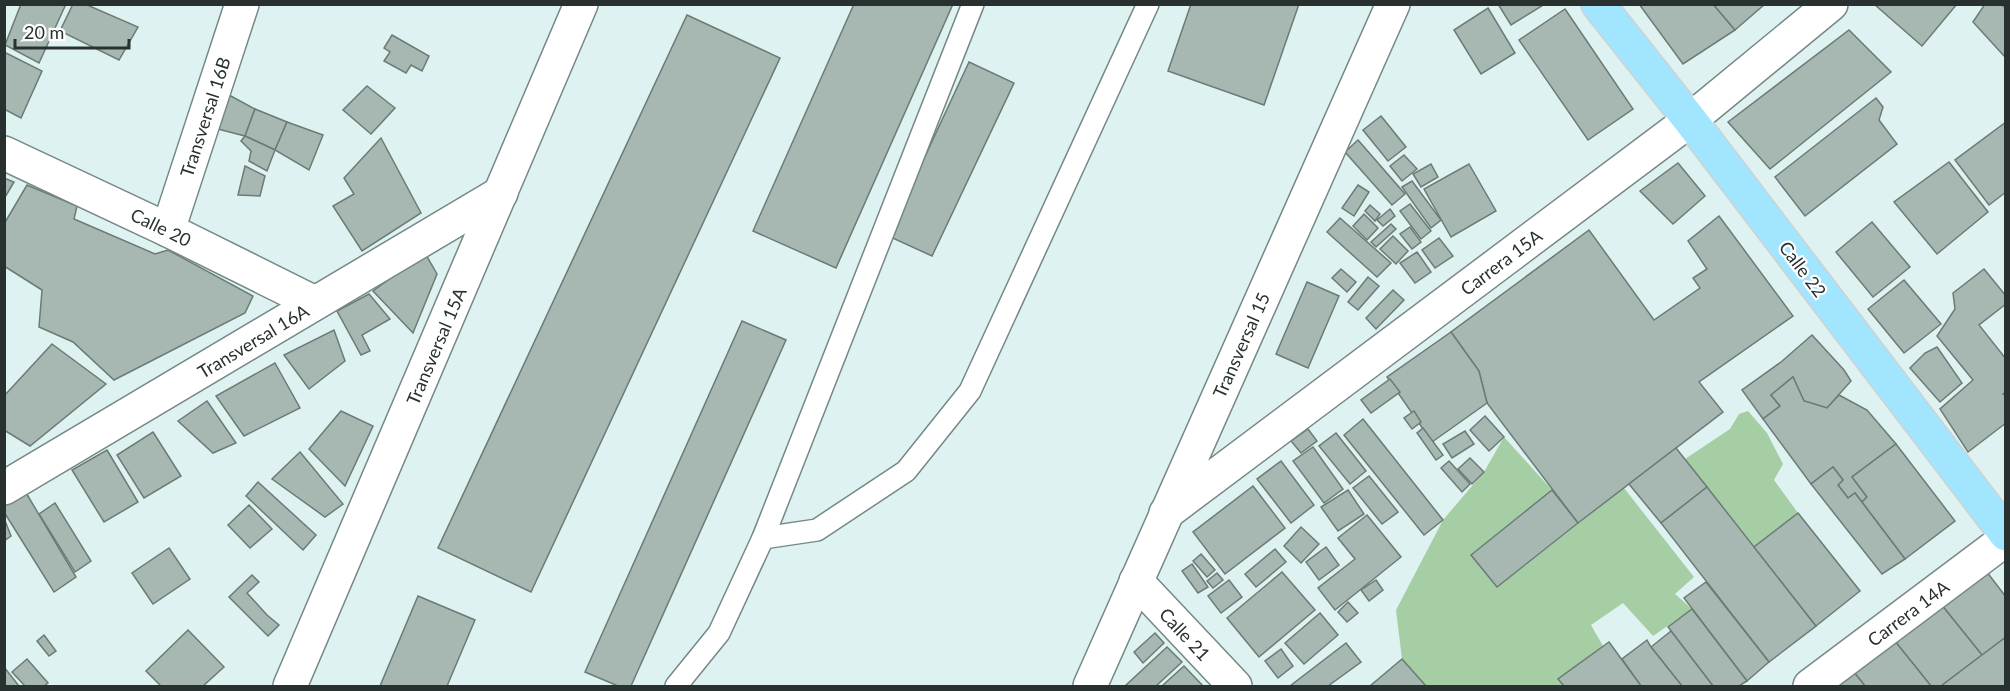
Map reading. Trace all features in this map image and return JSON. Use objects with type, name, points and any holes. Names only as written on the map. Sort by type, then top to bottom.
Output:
[{"type":"main road","name":"Calle 22","points":[[1598,4],[2006,534]]},
{"type":"street","name":"Transversal 16B","points":[[168,230],[242,4]]},
{"type":"street","name":"Transversal 15A","points":[[290,687],[581,4]]},
{"type":"street","name":"Transversal 15","points":[[1090,687],[1393,4]]},
{"type":"street","name":"Carrera 15A","points":[[1166,513],[1689,120],[1831,4]]},
{"type":"street","name":"Calle 20","points":[[4,153],[168,230],[315,303]]},
{"type":"street","name":"Transversal 16A","points":[[4,488],[501,193]]},
{"type":"street","name":"Carrera 14A","points":[[1810,687],[2006,539]]},
{"type":"street","name":"Calle 21","points":[[1136,581],[1234,687]]},
{"type":"lane","points":[[676,687],[719,633],[763,538],[973,4]]},
{"type":"lane","points":[[763,538],[817,530],[906,471],[970,391],[1149,4]]},
{"type":"green space","points":[[1748,411],[1767,433],[1783,464],[1774,480],[1798,513],[1754,547],[1685,459],[1730,429],[1739,414]]},
{"type":"green space","points":[[1504,437],[1552,490],[1497,587],[1624,488],[1694,577],[1675,594],[1692,609],[1653,636],[1623,603],[1591,625],[1603,646],[1558,679],[1564,686],[1426,686],[1402,659],[1396,610],[1443,520],[1484,472]]},
{"type":"building","points":[[21,4],[66,4],[39,63],[5,45]]},
{"type":"building","points":[[73,4],[85,4],[138,27],[119,60],[60,31]]},
{"type":"building","points":[[854,4],[953,4],[836,268],[753,231]]},
{"type":"building","points":[[1191,4],[1299,4],[1264,105],[1168,71]]},
{"type":"building","points":[[1498,4],[1545,4],[1511,25]]},
{"type":"building","points":[[1639,4],[1713,4],[1735,30],[1683,64]]},
{"type":"building","points":[[1713,4],[1765,4],[1735,30]]},
{"type":"building","points":[[1874,4],[1957,4],[1922,46]]},
{"type":"building","points":[[1985,4],[2000,4],[2006,8],[2006,58],[1973,22]]},
{"type":"building","points":[[1488,8],[1515,53],[1481,74],[1454,30]]},
{"type":"building","points":[[1565,9],[1633,109],[1588,140],[1519,40]]},
{"type":"building","points":[[687,15],[780,58],[531,592],[438,548]]},
{"type":"building","points":[[1849,30],[1891,72],[1770,169],[1728,122]]},
{"type":"building","points":[[392,35],[429,56],[422,71],[411,65],[406,73],[384,61],[390,52],[384,48]]},
{"type":"building","points":[[4,52],[42,71],[21,118],[4,109]]},
{"type":"building","points":[[969,62],[1014,83],[932,256],[888,236]]},
{"type":"building","points":[[367,86],[395,108],[371,134],[343,110]]},
{"type":"building","points":[[229,95],[255,109],[245,136],[214,128]]},
{"type":"building","points":[[1876,98],[1883,107],[1879,120],[1897,144],[1805,216],[1775,177]]},
{"type":"building","points":[[255,109],[287,122],[275,150],[245,136]]},
{"type":"building","points":[[1381,116],[1406,147],[1388,161],[1363,130]]},
{"type":"building","points":[[287,122],[323,135],[309,170],[275,150]]},
{"type":"building","points":[[2006,122],[2006,192],[1989,205],[1955,160]]},
{"type":"building","points":[[245,136],[275,150],[267,171],[249,161],[251,151],[241,141]]},
{"type":"building","points":[[381,138],[421,213],[362,251],[333,206],[354,194],[344,178]]},
{"type":"building","points":[[1358,140],[1405,194],[1392,205],[1345,152]]},
{"type":"building","points":[[1404,155],[1417,169],[1402,181],[1390,166]]},
{"type":"building","points":[[1949,162],[1988,212],[1937,254],[1894,202]]},
{"type":"building","points":[[1678,163],[1705,196],[1673,224],[1640,191]]},
{"type":"building","points":[[1431,164],[1438,177],[1421,187],[1413,174]]},
{"type":"building","points":[[1469,164],[1496,211],[1451,237],[1424,189]]},
{"type":"building","points":[[245,166],[265,176],[260,196],[238,195]]},
{"type":"building","points":[[4,178],[14,182],[4,199]]},
{"type":"building","points":[[1412,181],[1441,220],[1431,228],[1402,187]]},
{"type":"building","points":[[27,185],[77,206],[74,219],[155,254],[168,250],[253,296],[245,313],[114,380],[73,342],[39,327],[42,290],[4,266],[4,224]]},
{"type":"building","points":[[1358,185],[1369,192],[1354,216],[1342,208]]},
{"type":"building","points":[[1410,204],[1431,231],[1421,239],[1400,211]]},
{"type":"building","points":[[1370,205],[1380,214],[1375,221],[1365,211]]},
{"type":"building","points":[[1390,209],[1395,216],[1383,226],[1377,220]]},
{"type":"building","points":[[1364,214],[1378,228],[1367,240],[1353,226]]},
{"type":"building","points":[[1719,216],[1793,316],[1699,382],[1723,412],[1578,523],[1487,403],[1479,371],[1451,332],[1589,230],[1654,320],[1700,288],[1693,278],[1707,269],[1688,241]]},
{"type":"building","points":[[1340,218],[1391,263],[1377,277],[1327,232]]},
{"type":"building","points":[[1872,222],[1910,267],[1873,297],[1836,252]]},
{"type":"building","points":[[1391,224],[1396,229],[1376,247],[1371,242]]},
{"type":"building","points":[[1410,227],[1421,242],[1412,249],[1400,234]]},
{"type":"building","points":[[1393,236],[1408,251],[1396,264],[1380,249]]},
{"type":"building","points":[[1439,238],[1453,256],[1435,268],[1422,250]]},
{"type":"building","points":[[1417,252],[1431,272],[1415,283],[1400,263]]},
{"type":"building","points":[[425,253],[437,274],[413,333],[373,291]]},
{"type":"building","points":[[1341,269],[1356,282],[1347,292],[1332,278]]},
{"type":"building","points":[[1984,269],[2006,296],[2006,304],[1979,325],[2006,359],[2006,392],[2003,394],[2006,396],[2006,423],[1968,452],[1940,409],[1973,380],[1937,336],[1955,309],[1953,293]]},
{"type":"building","points":[[1368,277],[1379,286],[1358,310],[1348,302]]},
{"type":"building","points":[[1904,280],[1941,324],[1904,353],[1868,309]]},
{"type":"building","points":[[1307,282],[1339,296],[1308,368],[1276,354]]},
{"type":"building","points":[[1393,290],[1404,300],[1376,329],[1366,318]]},
{"type":"building","points":[[369,294],[390,319],[362,335],[370,351],[361,355],[337,311]]},
{"type":"building","points":[[742,321],[786,340],[631,686],[618,686],[585,672]]},
{"type":"building","points":[[334,330],[345,361],[309,389],[284,355]]},
{"type":"building","points":[[1451,332],[1479,371],[1487,403],[1432,442],[1387,377]]},
{"type":"building","points":[[1812,335],[1851,381],[1827,408],[1804,401],[1793,377],[1771,395],[1780,406],[1763,419],[1742,390],[1781,362]]},
{"type":"building","points":[[52,344],[106,384],[30,446],[4,430],[4,396]]},
{"type":"building","points":[[1937,347],[1962,383],[1940,402],[1910,368],[1925,353]]},
{"type":"building","points":[[275,363],[300,408],[244,436],[216,396]]},
{"type":"building","points":[[1793,377],[1804,401],[1827,408],[1839,395],[1867,410],[1896,444],[1852,477],[1867,497],[1862,502],[1855,493],[1848,498],[1838,485],[1843,480],[1833,467],[1811,484],[1763,419],[1780,406],[1771,395]]},
{"type":"building","points":[[1390,379],[1400,392],[1371,413],[1361,400]]},
{"type":"building","points":[[207,401],[236,443],[213,453],[178,421]]},
{"type":"building","points":[[341,411],[373,426],[345,486],[309,449]]},
{"type":"building","points":[[1414,411],[1421,422],[1412,429],[1404,418]]},
{"type":"building","points":[[1485,416],[1504,437],[1489,451],[1470,430]]},
{"type":"building","points":[[1363,419],[1443,520],[1424,535],[1344,435]]},
{"type":"building","points":[[1423,428],[1443,455],[1436,460],[1417,433]]},
{"type":"building","points":[[1308,429],[1317,441],[1301,453],[1291,441]]},
{"type":"building","points":[[1465,431],[1474,444],[1452,458],[1443,444]]},
{"type":"building","points":[[153,432],[181,476],[144,498],[117,455]]},
{"type":"building","points":[[1336,433],[1366,471],[1350,484],[1319,446]]},
{"type":"building","points":[[1896,444],[1955,521],[1905,559],[1862,502],[1867,497],[1852,477]]},
{"type":"building","points":[[1313,447],[1343,489],[1324,503],[1293,461]]},
{"type":"building","points":[[1676,448],[1707,487],[1661,523],[1629,484]]},
{"type":"building","points":[[107,450],[138,502],[104,522],[72,470]]},
{"type":"building","points":[[300,452],[343,504],[325,517],[272,479]]},
{"type":"building","points":[[1470,458],[1484,472],[1472,484],[1458,469]]},
{"type":"building","points":[[1281,461],[1314,505],[1291,523],[1257,479]]},
{"type":"building","points":[[1449,461],[1470,484],[1462,492],[1441,468]]},
{"type":"building","points":[[1833,467],[1843,480],[1838,485],[1848,498],[1855,493],[1905,559],[1882,574],[1811,484]]},
{"type":"building","points":[[1369,476],[1398,512],[1382,524],[1353,488]]},
{"type":"building","points":[[258,482],[316,535],[303,550],[246,496]]},
{"type":"building","points":[[22,486],[76,577],[54,592],[4,512],[4,497]]},
{"type":"building","points":[[1253,486],[1285,528],[1225,574],[1193,532]]},
{"type":"building","points":[[1707,487],[1816,626],[1769,662],[1661,523]]},
{"type":"building","points":[[1348,490],[1364,514],[1338,531],[1321,507]]},
{"type":"building","points":[[1552,490],[1578,523],[1497,587],[1471,555]]},
{"type":"building","points":[[55,503],[91,561],[75,572],[39,514]]},
{"type":"building","points":[[249,505],[272,529],[250,548],[228,525]]},
{"type":"building","points":[[1798,513],[1860,591],[1816,626],[1754,547]]},
{"type":"building","points":[[1367,515],[1401,557],[1335,610],[1318,588],[1355,559],[1338,538]]},
{"type":"building","points":[[4,518],[11,536],[4,541]]},
{"type":"building","points":[[1301,527],[1319,544],[1301,563],[1284,546]]},
{"type":"building","points":[[1326,547],[1339,565],[1319,580],[1306,562]]},
{"type":"building","points":[[169,548],[190,579],[153,604],[132,573]]},
{"type":"building","points":[[1275,549],[1286,562],[1256,587],[1245,574]]},
{"type":"building","points":[[1201,554],[1215,570],[1207,577],[1193,561]]},
{"type":"building","points":[[1980,563],[2006,597],[2006,637],[1982,655],[1936,598]]},
{"type":"building","points":[[1192,564],[1208,587],[1198,593],[1182,571]]},
{"type":"building","points":[[1282,572],[1315,610],[1259,657],[1227,618]]},
{"type":"building","points":[[1217,573],[1223,580],[1213,588],[1207,581]]},
{"type":"building","points":[[252,575],[259,582],[247,593],[279,625],[268,636],[229,597]]},
{"type":"building","points":[[1229,580],[1242,597],[1221,613],[1208,596]]},
{"type":"building","points":[[1376,580],[1383,590],[1369,601],[1361,590]]},
{"type":"building","points":[[1706,582],[1769,662],[1747,681],[1684,598]]},
{"type":"building","points":[[418,596],[475,620],[447,686],[380,686]]},
{"type":"building","points":[[1936,598],[1982,655],[1941,686],[1931,686],[1890,635]]},
{"type":"building","points":[[1348,602],[1358,613],[1347,622],[1338,612]]},
{"type":"building","points":[[1692,609],[1747,681],[1739,686],[1713,686],[1668,627]]},
{"type":"building","points":[[1320,613],[1338,635],[1304,664],[1285,643]]},
{"type":"building","points":[[188,630],[224,667],[203,686],[161,686],[146,671]]},
{"type":"building","points":[[1671,631],[1713,686],[1682,686],[1651,647]]},
{"type":"building","points":[[1155,633],[1164,643],[1143,663],[1134,652]]},
{"type":"building","points":[[44,635],[56,651],[49,656],[37,641]]},
{"type":"building","points":[[1890,635],[1931,686],[1865,686],[1849,666]]},
{"type":"building","points":[[2006,637],[2006,686],[1941,686],[1982,655]]},
{"type":"building","points":[[1647,640],[1682,686],[1641,686],[1622,659]]},
{"type":"building","points":[[1609,642],[1641,686],[1564,686],[1558,679]]},
{"type":"building","points":[[1346,643],[1361,662],[1328,686],[1290,686]]},
{"type":"building","points":[[1167,647],[1182,662],[1156,686],[1125,686]]},
{"type":"building","points":[[1281,649],[1293,666],[1278,678],[1265,661]]},
{"type":"building","points":[[27,659],[48,683],[44,686],[25,686],[12,672]]},
{"type":"building","points":[[1402,659],[1426,686],[1370,686]]},
{"type":"building","points":[[1184,666],[1203,686],[1162,686]]},
{"type":"building","points":[[1849,666],[1865,686],[1822,686]]},
{"type":"building","points":[[4,667],[19,686],[4,686]]}]
